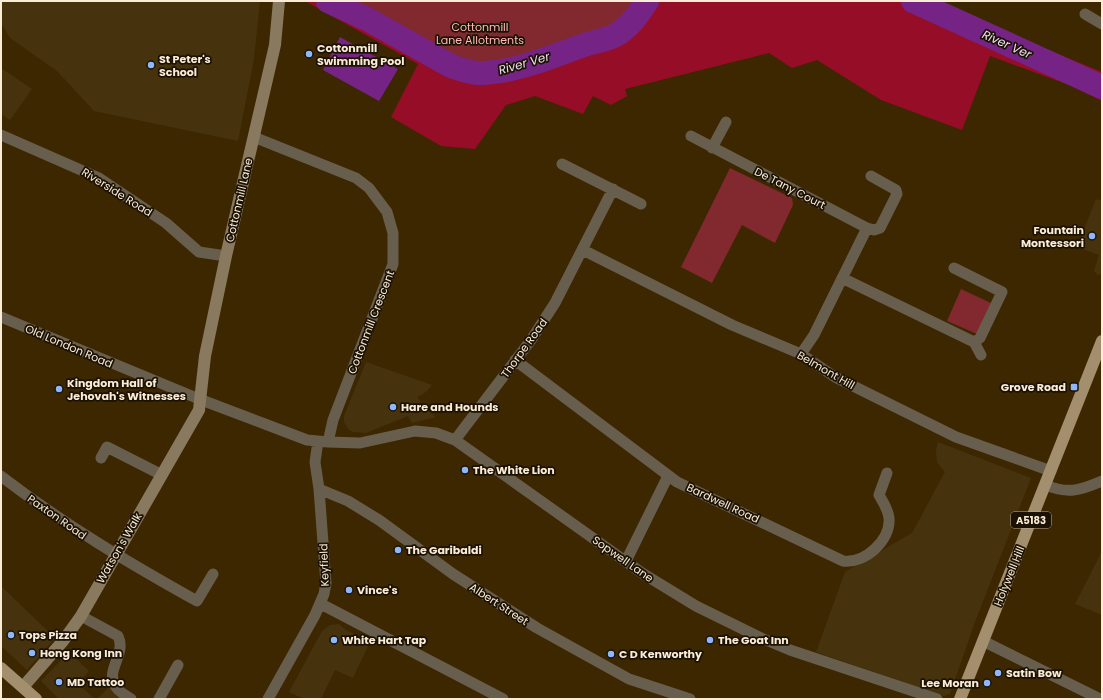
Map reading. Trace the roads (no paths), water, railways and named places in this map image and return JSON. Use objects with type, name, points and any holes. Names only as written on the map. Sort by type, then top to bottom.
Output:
[{"type":"main road","name":"Holywell Hill","points":[[960,699],[1102,341]]},
{"type":"main road","points":[[1,668],[36,699]]},
{"type":"street","name":"Cottonmill Lane","points":[[199,399],[205,356],[226,256],[275,45],[279,1]]},
{"type":"street","points":[[1085,14],[1102,24]]},
{"type":"street","points":[[712,148],[726,122]]},
{"type":"street","name":"Riverside Road","points":[[1,135],[99,178],[166,223],[199,252],[226,256]]},
{"type":"street","name":"De Tany Court","points":[[691,136],[867,228]]},
{"type":"street","name":"Cottonmill Crescent","points":[[254,137],[356,178],[369,188],[379,200],[386,212],[394,233],[393,264],[333,420],[323,442]]},
{"type":"street","points":[[562,164],[642,204]]},
{"type":"street","points":[[801,354],[814,335],[867,228],[874,230],[880,228],[897,194],[896,190],[871,176]]},
{"type":"street","name":"Thorpe Road","points":[[455,440],[531,340],[555,303],[583,250],[612,189]]},
{"type":"street","name":"Belmont Hill","points":[[583,250],[732,325],[801,354],[835,377],[956,436],[1051,470]]},
{"type":"street","points":[[954,268],[1002,292],[980,338],[974,342]]},
{"type":"street","points":[[842,278],[974,342],[981,355]]},
{"type":"street","name":"Old London Road","points":[[1,317],[199,399],[282,431],[323,442]]},
{"type":"street","name":"Bardwell Road","points":[[515,360],[677,482],[850,562],[859,560],[870,552],[879,544],[888,529],[889,518],[885,505],[879,495],[887,473]]},
{"type":"street","name":"Watson's Walk","points":[[23,687],[63,641],[81,616],[199,410],[199,399]]},
{"type":"street","name":"Sopwell Lane","points":[[323,442],[360,443],[415,431],[436,433],[455,440],[626,561],[696,606],[761,638],[842,668],[937,699]]},
{"type":"street","name":"Keyfield","points":[[273,698],[321,604],[326,583],[319,489],[315,462],[323,442]]},
{"type":"street","points":[[101,458],[107,448],[162,475]]},
{"type":"street","name":"Paxton Road","points":[[1,476],[52,515],[115,555],[197,601],[213,574]]},
{"type":"street","points":[[626,561],[668,476]]},
{"type":"street","points":[[1045,485],[1061,492],[1084,489],[1102,481]]},
{"type":"street","name":"Albert Street","points":[[319,489],[348,502],[379,520],[453,574],[543,632],[629,679],[690,699]]},
{"type":"street","points":[[321,604],[503,699]]},
{"type":"street","points":[[81,616],[118,636],[121,652],[112,672],[116,687],[131,699]]},
{"type":"street","points":[[983,641],[1100,699]]},
{"type":"street","points":[[159,699],[178,665]]},
{"type":"waterway","name":"River Ver","points":[[328,1],[367,19],[451,66],[478,73],[504,71],[546,59],[614,36],[629,25],[647,1]]},
{"type":"waterway","name":"River Ver","points":[[913,1],[1102,87]]},
{"type":"place","name":"Cottonmill Swimming Pool","points":[[309,54]]},
{"type":"place","name":"St Peter's School","points":[[151,65]]},
{"type":"place","name":"Fountain Montessori","points":[[1092,236]]},
{"type":"place","name":"Grove Road","points":[[1074,387]]},
{"type":"place","name":"Kingdom Hall of Jehovah's Witnesses","points":[[59,389]]},
{"type":"place","name":"Hare and Hounds","points":[[393,407]]},
{"type":"place","name":"The White Lion","points":[[465,470]]},
{"type":"place","name":"The Garibaldi","points":[[398,550]]},
{"type":"place","name":"Vince's","points":[[349,590]]},
{"type":"place","name":"Tops Pizza","points":[[11,635]]},
{"type":"place","name":"White Hart Tap","points":[[334,640]]},
{"type":"place","name":"The Goat Inn","points":[[710,640]]},
{"type":"place","name":"Hong Kong Inn","points":[[32,653]]},
{"type":"place","name":"C D Kenworthy","points":[[611,654]]},
{"type":"place","name":"Satin Bow","points":[[998,673]]},
{"type":"place","name":"MD Tattoo","points":[[59,682]]},
{"type":"place","name":"Lee Moran","points":[[987,683]]},
{"type":"park label","name":"Cottonmill Lane Allotments","points":[[480,33]]}]
